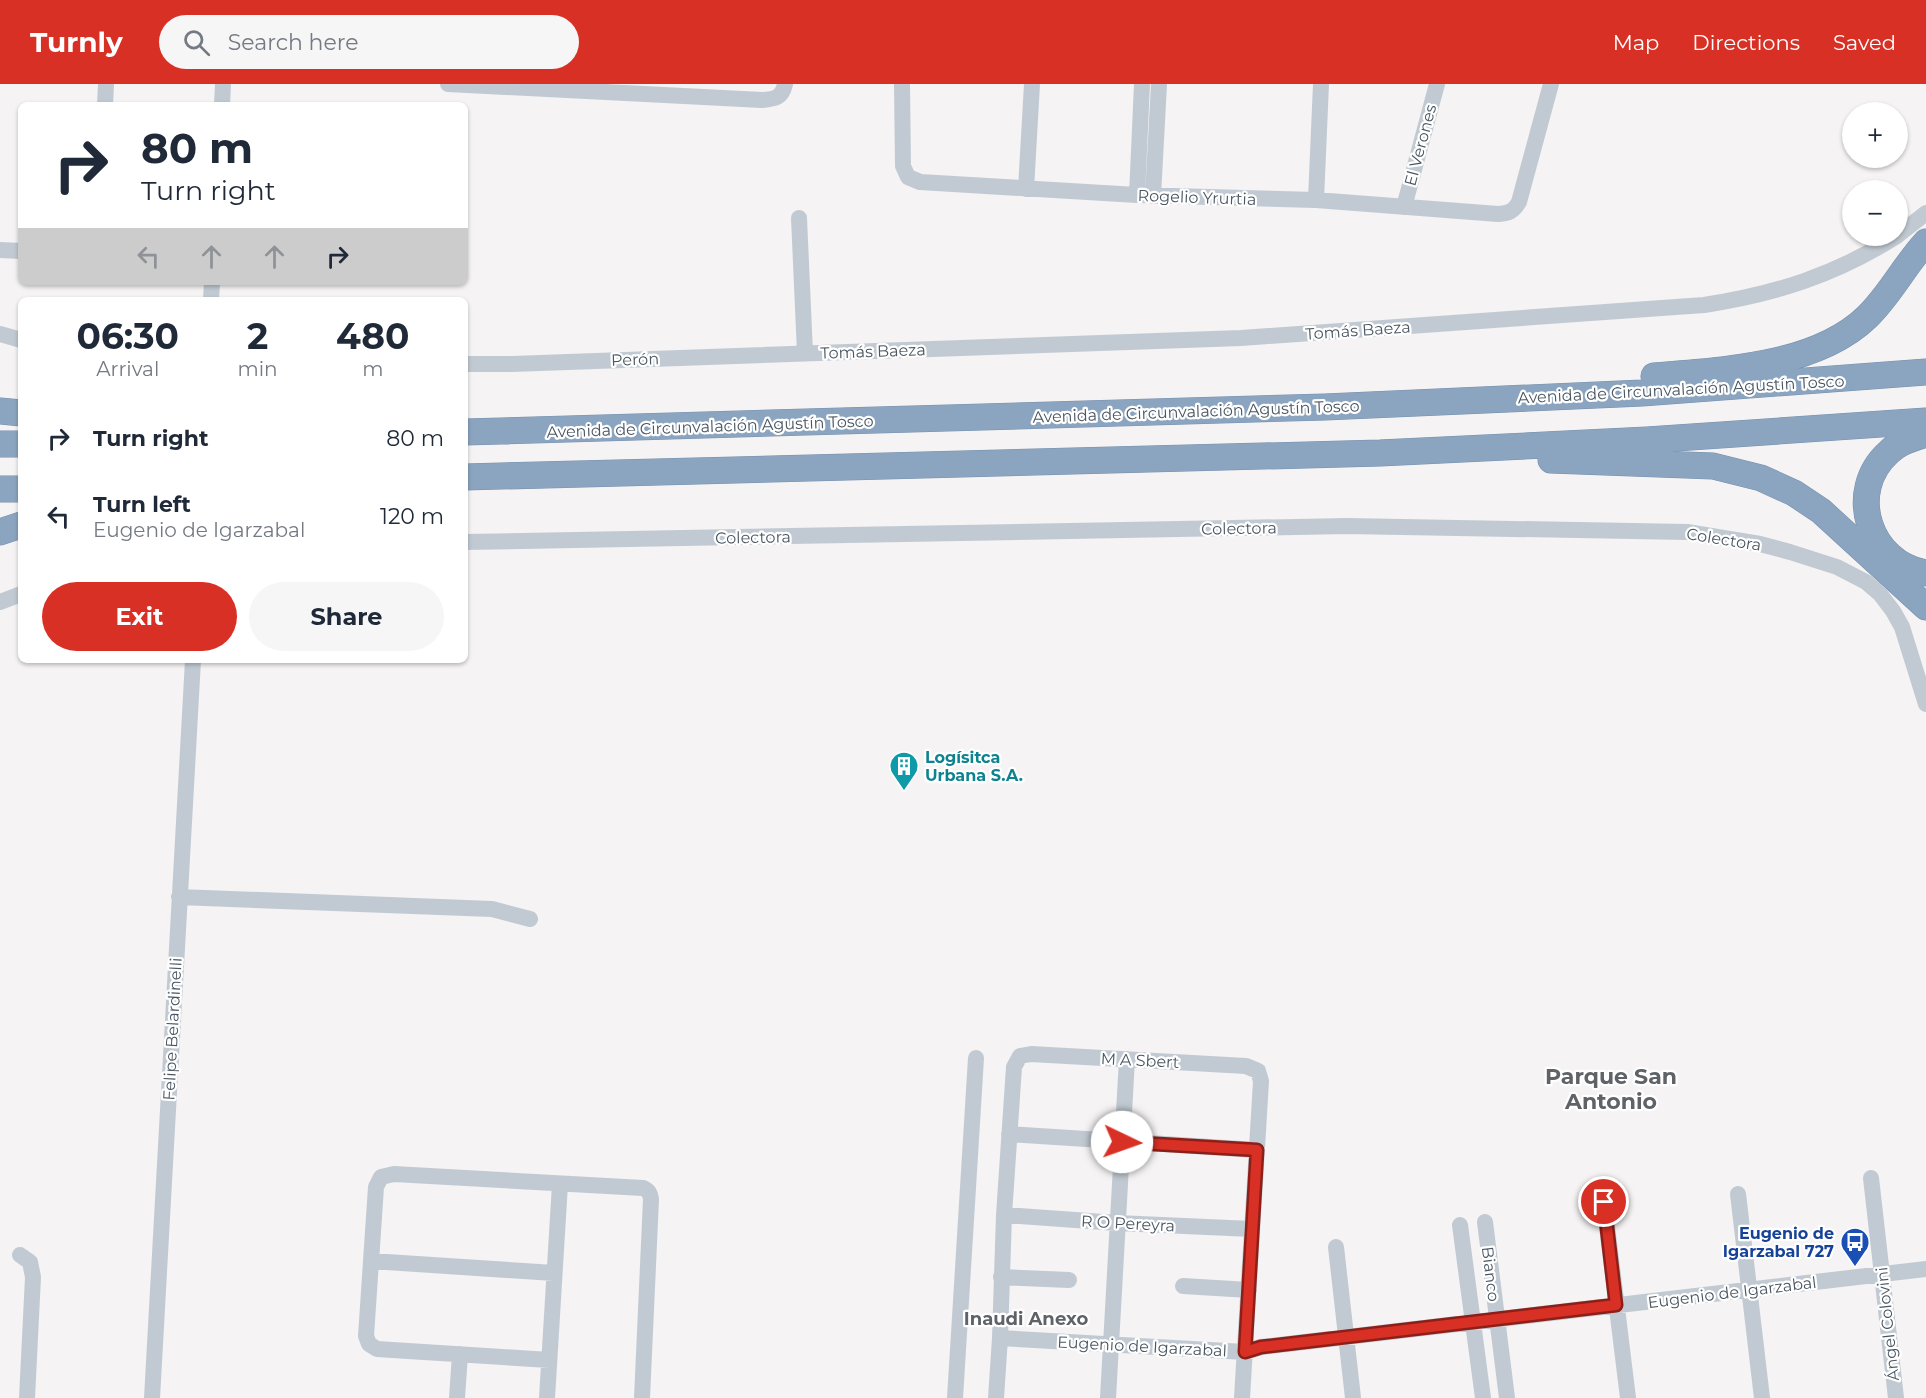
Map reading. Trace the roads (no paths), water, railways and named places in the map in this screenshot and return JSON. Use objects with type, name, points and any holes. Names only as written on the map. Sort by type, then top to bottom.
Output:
[{"type":"highway","points":[[1325,407],[1441,393],[1673,375],[1746,366],[1798,355],[1835,340],[1866,319],[1889,293],[1926,242]]},
{"type":"highway","name":"Avenida de Circunvalación Agustín Tosco","points":[[468,432],[1325,407],[1676,391],[1926,372]]},
{"type":"highway","points":[[468,477],[1380,453],[1671,438],[1926,421]]},
{"type":"highway","points":[[1926,434],[1900,444],[1889,452],[1873,473],[1867,496],[1869,524],[1879,545],[1897,562],[1926,573]]},
{"type":"highway","points":[[0,444],[18,444]]},
{"type":"highway","points":[[1380,453],[1698,464],[1745,473],[1778,485],[1821,511],[1926,607]]},
{"type":"highway","points":[[468,482],[530,475]]},
{"type":"highway","points":[[0,489],[18,489]]},
{"type":"highway","points":[[0,516],[18,514]]},
{"type":"highway","points":[[0,532],[18,526]]},
{"type":"street","points":[[105,102],[106,84]]},
{"type":"street","points":[[222,102],[223,84]]},
{"type":"street","points":[[448,84],[762,100],[777,99],[785,84]]},
{"type":"street","name":"Rogelio Yrurtia","points":[[902,84],[903,166],[908,177],[920,182],[1145,195],[1316,200],[1498,214],[1515,210],[1519,202],[1551,84]]},
{"type":"street","points":[[1026,189],[1032,84]]},
{"type":"street","points":[[1142,84],[1145,195]]},
{"type":"street","points":[[1145,195],[1159,84]]},
{"type":"street","points":[[1316,200],[1321,84]]},
{"type":"street","name":"El Verones","points":[[1404,207],[1437,84]]},
{"type":"street","name":"Tomás Baeza","points":[[1908,227],[1926,213]]},
{"type":"street","points":[[799,218],[805,353]]},
{"type":"street","name":"Tomás Baeza","points":[[805,353],[1241,338],[1704,305],[1741,300],[1801,284],[1834,271],[1880,246]]},
{"type":"street","points":[[0,250],[18,251]]},
{"type":"street","points":[[0,334],[18,339]]},
{"type":"street","name":"Perón","points":[[468,364],[805,353]]},
{"type":"street","name":"Colectora","points":[[468,542],[1347,526],[1688,532],[1760,544],[1790,552],[1837,567],[1866,582],[1886,603],[1902,627],[1926,704]]},
{"type":"street","points":[[0,602],[18,595]]},
{"type":"street","name":"Felipe Belardinelli","points":[[152,1398],[193,663]]},
{"type":"street","points":[[179,897],[492,909],[530,919]]},
{"type":"street","name":"M A Sbert","points":[[1009,1134],[1014,1067],[1020,1056],[1030,1054],[1246,1065],[1258,1071],[1261,1080],[1257,1150]]},
{"type":"street","points":[[955,1398],[976,1058]]},
{"type":"street","points":[[1108,1398],[1128,1059]]},
{"type":"street","points":[[996,1398],[1009,1134],[1257,1150],[1242,1398]]},
{"type":"street","points":[[549,1359],[377,1349],[369,1344],[366,1336],[376,1187],[381,1177],[387,1175],[643,1188],[651,1193],[642,1398]]},
{"type":"street","name":"Ángel Colovini","points":[[1871,1178],[1896,1398]]},
{"type":"street","points":[[547,1398],[560,1184]]},
{"type":"street","points":[[1738,1194],[1762,1398]]},
{"type":"street","points":[[1604,1202],[1628,1398]]},
{"type":"street","name":"R O Pereyra","points":[[1004,1215],[1252,1229]]},
{"type":"street","name":"Bianco","points":[[1485,1222],[1507,1398]]},
{"type":"street","points":[[1460,1225],[1483,1398]]},
{"type":"street","points":[[1336,1247],[1353,1398]]},
{"type":"street","points":[[20,1255],[30,1262],[33,1277],[27,1398]]},
{"type":"street","points":[[371,1261],[554,1273]]},
{"type":"street","name":"Eugenio de Igarzabal","points":[[1000,1338],[1245,1352],[1261,1347],[1926,1269]]},
{"type":"street","points":[[1001,1277],[1069,1280]]},
{"type":"street","points":[[1183,1286],[1248,1290]]},
{"type":"street","points":[[457,1398],[459,1354]]},
{"type":"place","name":"Logísitca Urbana S.A.","points":[[904,792]]},
{"type":"place","name":"Eugenio de Igarzabal 727","points":[[1855,1268]]},
{"type":"district","name":"Parque San Antonio","points":[[1611,1088]]},
{"type":"district","name":"Inaudi Anexo","points":[[1026,1319]]}]
